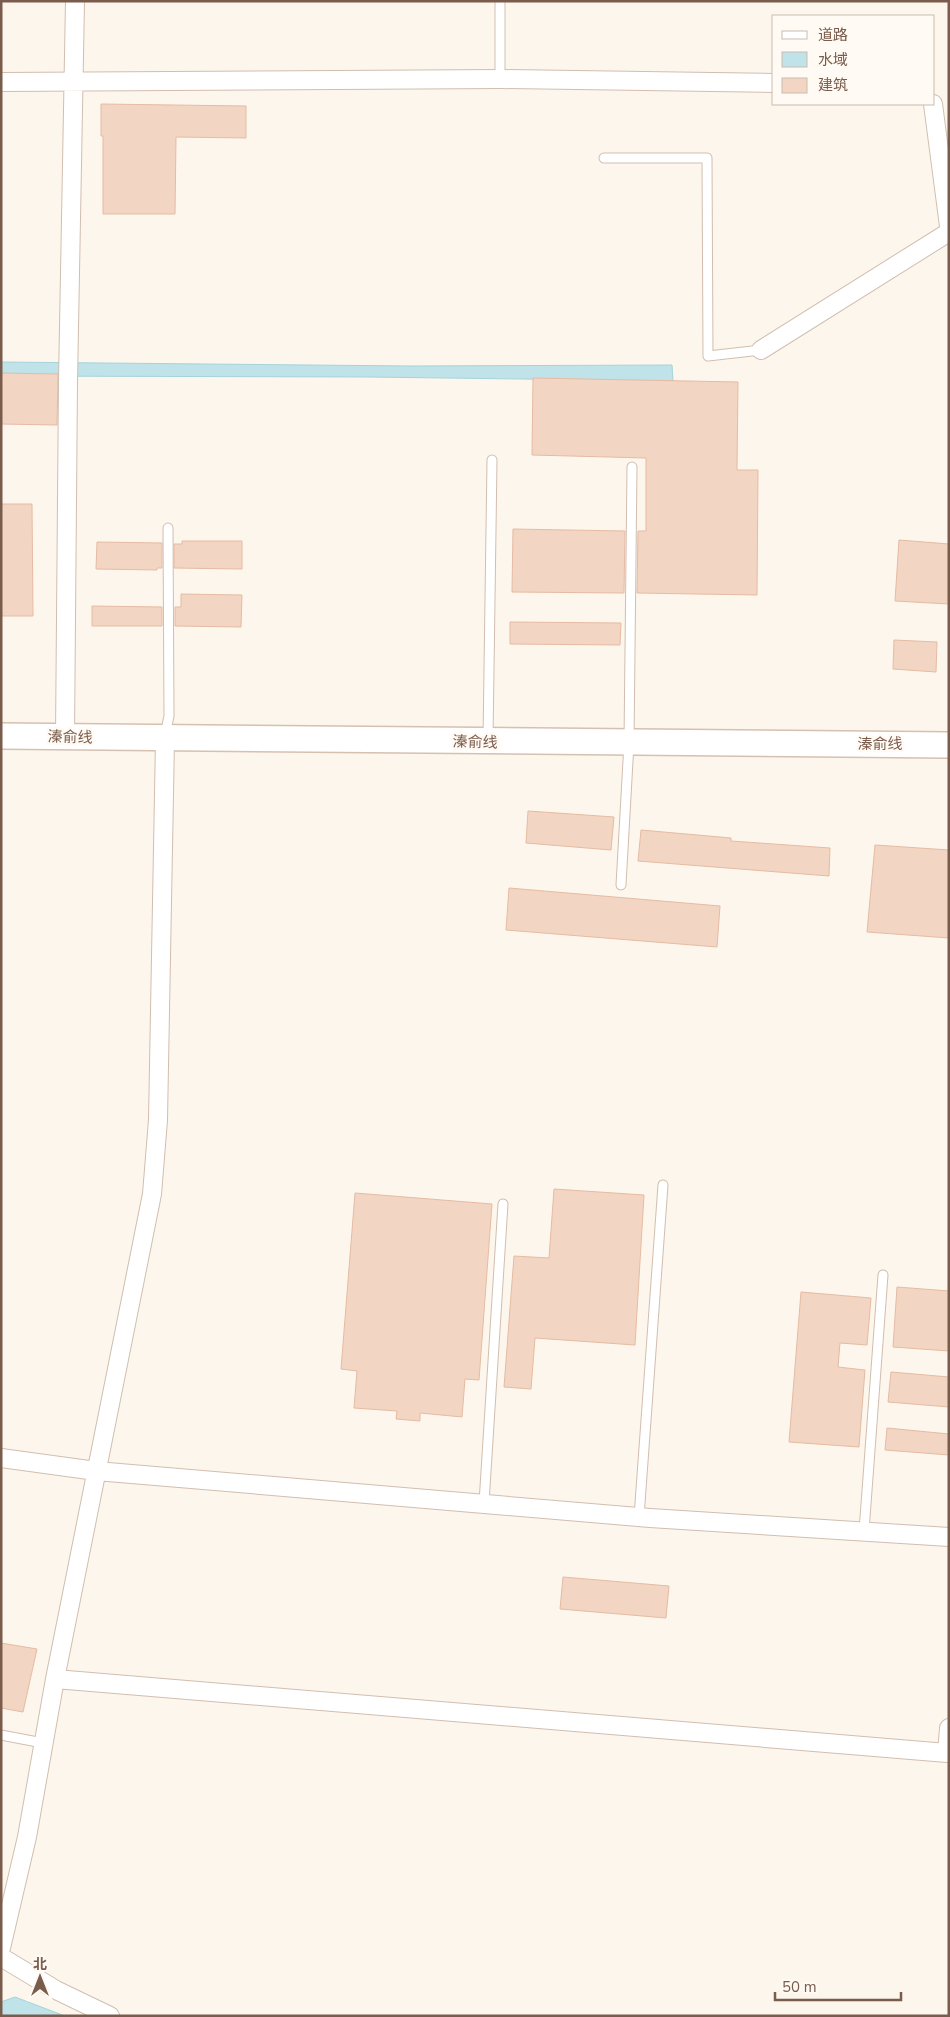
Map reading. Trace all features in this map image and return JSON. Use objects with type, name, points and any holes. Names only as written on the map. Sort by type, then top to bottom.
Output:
[{"type":"main road","name":"溱俞线","points":[[1,736],[949,745]]},
{"type":"street","points":[[65,737],[68,382],[75,1]]},
{"type":"street","points":[[1,82],[500,79],[772,83]]},
{"type":"street","points":[[933,105],[949,226]]},
{"type":"street","points":[[761,350],[949,232]]},
{"type":"street","points":[[1,1948],[27,1837],[55,1679],[153,1185],[158,1120],[165,739]]},
{"type":"street","points":[[1,1458],[96,1471],[639,1516],[949,1537]]},
{"type":"street","points":[[55,1679],[947,1753],[949,1728]]},
{"type":"street","points":[[1,1957],[56,1990],[110,2016]]},
{"type":"lane","points":[[500,1],[500,79]]},
{"type":"lane","points":[[604,158],[707,158],[708,356],[761,350]]},
{"type":"lane","points":[[488,742],[492,460]]},
{"type":"lane","points":[[621,885],[630,743],[632,467]]},
{"type":"lane","points":[[165,739],[168,716],[168,528]]},
{"type":"lane","points":[[639,1516],[663,1185]]},
{"type":"lane","points":[[484,1503],[503,1204]]},
{"type":"lane","points":[[864,1531],[883,1275]]},
{"type":"lane","points":[[1,1735],[43,1743]]},
{"type":"water","points":[[1,362],[410,366],[672,365],[673,381],[368,377],[1,376]]},
{"type":"water","points":[[15,1997],[65,2016],[1,2016],[1,2002]]},
{"type":"building","points":[[101,104],[246,106],[246,138],[176,137],[175,214],[103,214]]},
{"type":"building","points":[[1,373],[58,374],[57,425],[1,424]]},
{"type":"building","points":[[533,378],[738,382],[737,470],[758,470],[757,595],[637,593],[638,531],[646,531],[646,458],[532,455]]},
{"type":"building","points":[[1,504],[32,504],[33,616],[1,616]]},
{"type":"building","points":[[513,529],[625,531],[624,593],[512,592]]},
{"type":"building","points":[[899,540],[949,544],[949,604],[895,601]]},
{"type":"building","points":[[182,541],[242,541],[242,569],[174,568],[174,544],[182,544]]},
{"type":"building","points":[[97,542],[162,543],[162,568],[157,568],[157,570],[96,569]]},
{"type":"building","points":[[181,594],[242,595],[241,627],[175,626],[175,607],[181,607]]},
{"type":"building","points":[[92,606],[162,607],[162,626],[92,626]]},
{"type":"building","points":[[510,622],[621,623],[620,645],[510,644]]},
{"type":"building","points":[[894,640],[937,642],[936,672],[893,669]]},
{"type":"building","points":[[528,811],[614,817],[611,850],[526,843]]},
{"type":"building","points":[[641,830],[731,838],[731,841],[830,848],[829,876],[638,861]]},
{"type":"building","points":[[875,845],[949,850],[949,938],[867,932]]},
{"type":"building","points":[[509,888],[720,906],[717,947],[506,930]]},
{"type":"building","points":[[554,1189],[644,1195],[635,1345],[535,1338],[531,1389],[504,1387],[514,1256],[549,1258]]},
{"type":"building","points":[[355,1193],[492,1204],[479,1380],[465,1379],[462,1417],[420,1413],[420,1421],[396,1419],[397,1411],[354,1408],[357,1371],[341,1369]]},
{"type":"building","points":[[897,1287],[949,1291],[949,1351],[893,1347]]},
{"type":"building","points":[[801,1292],[871,1298],[867,1345],[840,1343],[838,1367],[865,1370],[859,1447],[789,1442]]},
{"type":"building","points":[[891,1372],[949,1377],[949,1407],[888,1402]]},
{"type":"building","points":[[887,1428],[949,1434],[949,1455],[885,1450]]},
{"type":"building","points":[[563,1577],[669,1586],[666,1618],[560,1609]]},
{"type":"building","points":[[1,1643],[37,1649],[23,1712],[1,1708]]}]
